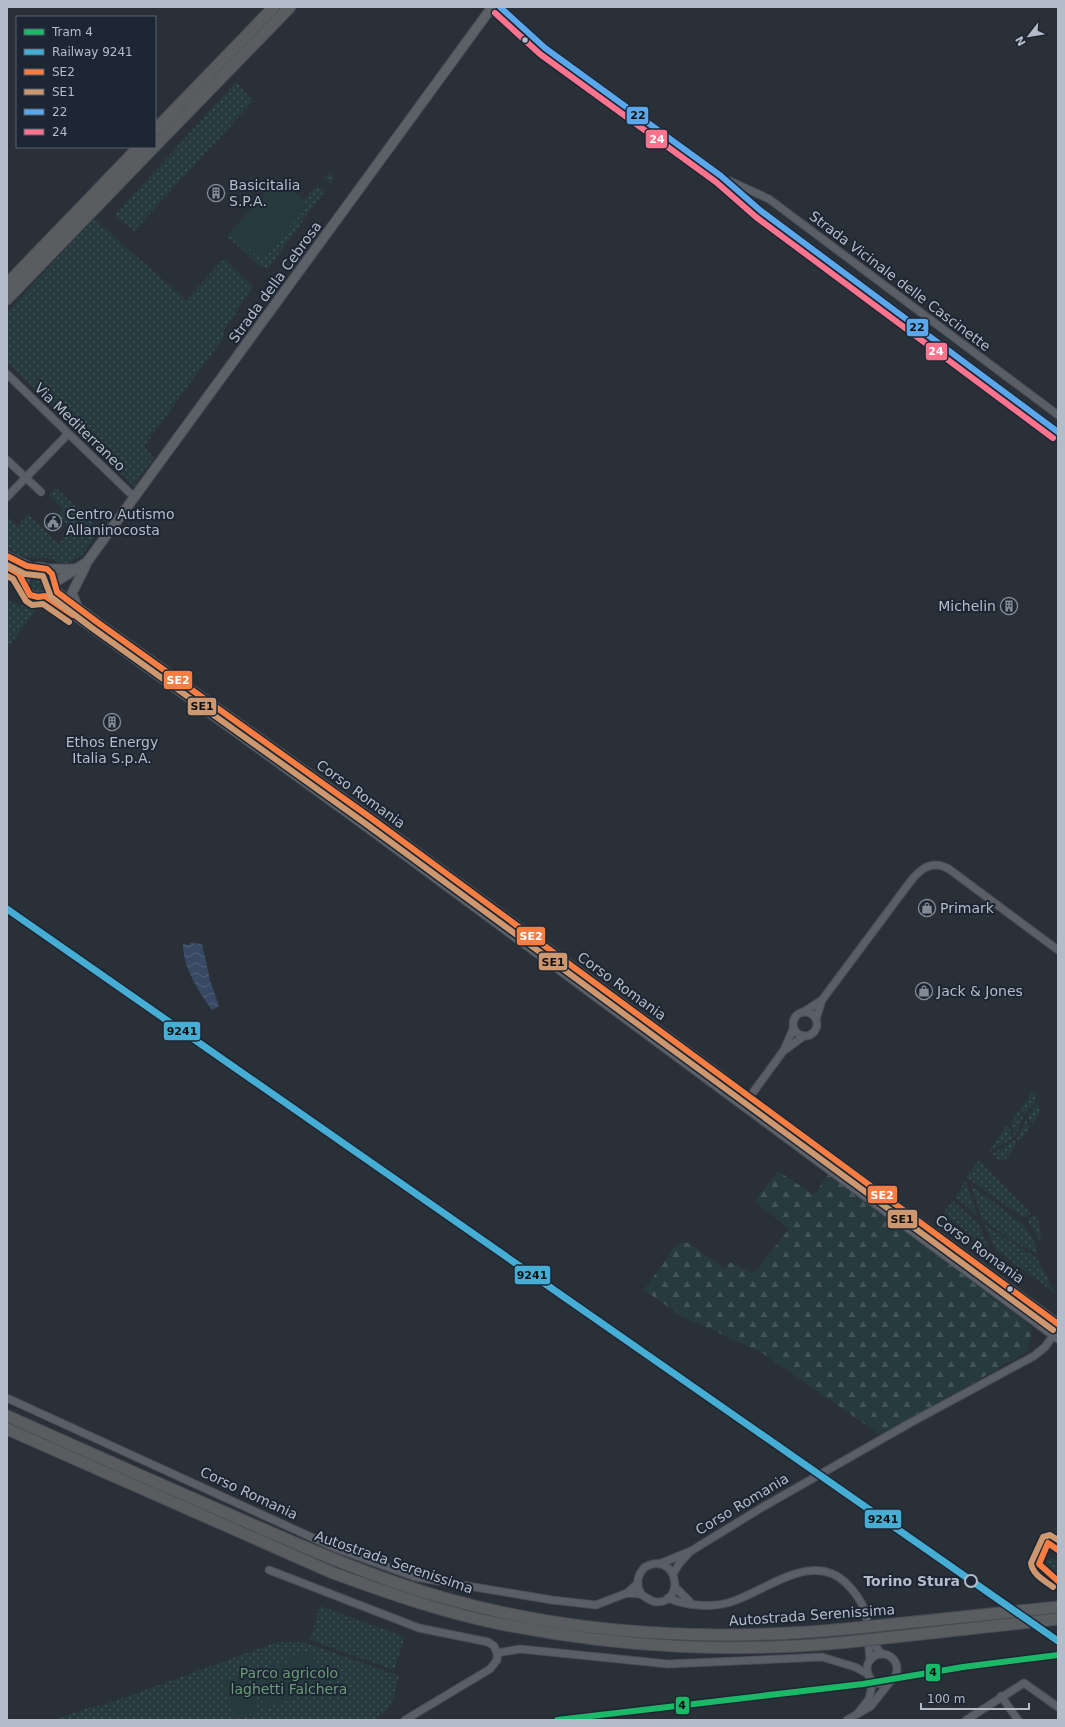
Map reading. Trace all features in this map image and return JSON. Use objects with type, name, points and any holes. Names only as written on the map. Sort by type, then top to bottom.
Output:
[{"type":"highway","points":[[156,129],[274,7]]},
{"type":"highway","points":[[156,146],[290,7]]},
{"type":"highway","points":[[7,284],[138,148]]},
{"type":"highway","points":[[7,299],[154,148]]},
{"type":"highway","name":"Autostrada Serenissima","points":[[7,1416],[336,1561],[443,1598],[499,1612],[560,1623],[664,1634],[747,1636],[856,1628],[1058,1607]]},
{"type":"highway","name":"Autostrada Serenissima","points":[[7,1429],[333,1573],[387,1592],[500,1624],[618,1643],[672,1647],[756,1648],[858,1641],[1058,1619]]},
{"type":"main road","name":"Strada della Cebrosa","points":[[54,584],[87,562],[492,7]]},
{"type":"main road","points":[[7,556],[32,568],[42,567],[47,569],[76,570]]},
{"type":"main road","points":[[78,608],[72,593],[87,562]]},
{"type":"main road","points":[[7,567],[17,572],[24,581]]},
{"type":"main road","points":[[32,568],[26,574],[24,581],[25,588],[36,598],[45,596],[52,590],[54,584],[53,576],[47,569]]},
{"type":"main road","name":"Corso Romania","points":[[54,584],[57,592],[78,608],[371,818],[714,1071],[746,1102],[1057,1334]]},
{"type":"main road","name":"Corso Romania","points":[[45,596],[363,824],[746,1102],[1058,1324]]},
{"type":"street","name":"Strada Vicinale delle Cascinette","points":[[500,7],[545,48],[721,176],[761,211],[1058,432]]},
{"type":"street","name":"Strada Vicinale delle Cascinette","points":[[721,176],[769,199],[1058,414]]},
{"type":"street","points":[[923,331],[931,320]]},
{"type":"street","points":[[986,378],[994,367]]},
{"type":"street","name":"Via Mediterraneo","points":[[7,374],[135,498]]},
{"type":"street","points":[[7,498],[68,434]]},
{"type":"street","points":[[7,460],[41,492]]},
{"type":"street","points":[[816,1019],[822,1000],[910,882],[919,871],[927,866],[938,865],[949,869],[1058,950]]},
{"type":"street","points":[[746,1102],[784,1050],[793,1029],[792,1022],[796,1015],[822,1000]]},
{"type":"street","points":[[784,1050],[804,1036],[814,1032],[817,1026],[816,1019],[812,1013],[805,1011]]},
{"type":"street","points":[[793,1029],[798,1034],[804,1036]]},
{"type":"street","name":"Corso Romania","points":[[659,1564],[690,1551],[761,1508],[910,1423],[1034,1356],[1057,1334]]},
{"type":"street","name":"Corso Romania","points":[[7,1398],[335,1548],[414,1576],[552,1600],[596,1605],[627,1593],[638,1583]]},
{"type":"street","name":"Corso Romania","points":[[673,1574],[681,1561],[690,1551]]},
{"type":"street","points":[[693,1605],[685,1599],[675,1587],[673,1574],[666,1566],[659,1564],[650,1565],[642,1571],[638,1583],[642,1595],[646,1599],[657,1602],[668,1598],[693,1605],[714,1606],[730,1602],[774,1582],[807,1571],[818,1570],[840,1577],[855,1592],[865,1612],[869,1635],[868,1674]]},
{"type":"street","points":[[269,1570],[419,1628],[488,1642],[494,1646],[497,1653],[497,1660],[490,1669],[405,1720]]},
{"type":"street","points":[[668,1598],[675,1587]]},
{"type":"street","name":"Corso Romania","points":[[627,1593],[642,1595]]},
{"type":"street","points":[[869,1635],[881,1654]]},
{"type":"street","points":[[497,1653],[520,1649],[668,1664],[822,1657],[855,1667],[868,1674],[873,1681],[881,1685],[889,1683]]},
{"type":"street","points":[[847,1720],[865,1711],[877,1701],[889,1683],[896,1678],[898,1665],[889,1655],[881,1654],[855,1667]]},
{"type":"street","points":[[855,1716],[869,1699],[873,1681]]},
{"type":"street","points":[[966,1720],[1001,1696],[1024,1683],[1058,1707]]},
{"type":"street","points":[[1001,1696],[1018,1720]]},
{"type":"green space","points":[[236,82],[253,101],[134,231],[115,215]]},
{"type":"green space","points":[[329,173],[334,178],[331,184],[325,179],[318,186],[324,192],[269,267],[261,267],[227,236],[230,232],[260,259],[309,205],[303,200]]},
{"type":"green space","points":[[279,178],[309,205],[260,259],[230,232]]},
{"type":"green space","points":[[94,219],[186,300],[224,259],[253,286],[223,332],[224,337],[144,446],[154,458],[134,486],[7,362],[7,312]]},
{"type":"green space","points":[[56,488],[100,530],[82,555],[69,563],[58,562],[48,558],[21,557],[7,546],[7,516],[17,526],[28,514],[58,544],[72,529],[58,515],[63,509],[49,495]]},
{"type":"green space","points":[[39,575],[45,577],[47,583],[45,589],[39,591],[33,589],[31,583],[33,577]]},
{"type":"green space","points":[[7,601],[31,608],[35,611],[7,649]]},
{"type":"green space","points":[[1033,1091],[1037,1093],[1034,1104],[1024,1115],[1021,1108]]},
{"type":"green space","points":[[1038,1102],[1040,1113],[1032,1124],[1028,1116]]},
{"type":"green space","points":[[1018,1111],[1020,1111],[1023,1118],[1015,1137],[1011,1123]]},
{"type":"green space","points":[[1026,1119],[1030,1127],[1018,1143],[1017,1139]]},
{"type":"green space","points":[[1006,1126],[1009,1126],[1013,1138],[989,1152]]},
{"type":"green space","points":[[1015,1140],[1016,1145],[1005,1160],[1000,1161],[992,1154]]},
{"type":"green space","points":[[979,1160],[1031,1213],[1026,1217],[1022,1217],[966,1177]]},
{"type":"green space","points":[[778,1171],[814,1195],[829,1173],[1032,1327],[1028,1351],[882,1436],[761,1352],[683,1317],[644,1290],[676,1245],[682,1242],[689,1243],[725,1269],[730,1262],[753,1274],[789,1229],[755,1202]]},
{"type":"green space","points":[[966,1181],[977,1216],[955,1196]]},
{"type":"green space","points":[[971,1185],[1024,1225],[1033,1238],[1038,1254],[1018,1244],[982,1220]]},
{"type":"green space","points":[[953,1201],[979,1224],[989,1249],[943,1214]]},
{"type":"green space","points":[[1035,1215],[1040,1228],[1040,1242],[1035,1231],[1027,1220]]},
{"type":"green space","points":[[984,1224],[1037,1258],[1055,1293],[997,1251]]},
{"type":"green space","points":[[1052,1558],[1058,1561],[1058,1574],[1048,1568],[1046,1563],[1048,1559]]},
{"type":"green space","points":[[320,1606],[405,1637],[394,1670],[310,1640]]},
{"type":"green space","name":"Parco agricolo laghetti Falchera","points":[[277,1642],[304,1642],[399,1676],[391,1704],[375,1720],[55,1720],[87,1708],[104,1705]]},
{"type":"green space","points":[[311,1650],[325,1687],[301,1696],[287,1659]]},
{"type":"green space","points":[[283,1661],[297,1697],[265,1709],[251,1673]]},
{"type":"green space","points":[[246,1674],[258,1711],[235,1719],[223,1682]]},
{"type":"water","points":[[190,943],[202,944],[210,980],[219,1006],[212,1010],[188,970],[183,944],[190,945]]},
{"type":"tram line","name":"4","points":[[557,1720],[863,1684],[963,1667],[1058,1655]]},
{"type":"rail line","name":"9241","points":[[7,909],[1058,1641]]},
{"type":"transit line","name":"22","points":[[500,7],[545,48],[721,176],[761,211],[1058,432]]},
{"type":"transit line","name":"24","points":[[495,13],[540,54],[716,182],[756,217],[1053,438]]},
{"type":"transit line","name":"SE2","points":[[7,556],[27,566],[47,569],[52,574],[57,592],[97,622],[371,818],[1058,1324]]},
{"type":"transit line","name":"SE1","points":[[7,565],[25,574],[43,576],[51,597],[92,628],[366,824],[1053,1330]]},
{"type":"transit line","name":"SE2","points":[[7,567],[19,574],[30,595],[38,597],[45,596],[73,615]]},
{"type":"transit line","name":"SE1","points":[[7,576],[13,579],[26,601],[32,605],[43,604],[69,622]]},
{"type":"transit line","name":"SE1","points":[[1053,1587],[1036,1574],[1031,1563],[1043,1537],[1050,1535],[1058,1540]]},
{"type":"transit line","name":"SE2","points":[[1058,1550],[1048,1543],[1039,1564],[1058,1581]]},
{"type":"place","name":"Basicitalia S.P.A.","points":[[216,193]]},
{"type":"place","name":"Centro Autismo Allaninocosta","points":[[53,522]]},
{"type":"place","name":"Michelin","points":[[1009,606]]},
{"type":"place","name":"Ethos Energy Italia S.p.A.","points":[[112,722]]},
{"type":"place","name":"Primark","points":[[927,908]]},
{"type":"place","name":"Jack & Jones","points":[[924,991]]},
{"type":"place","name":"Torino Stura","points":[[971,1581]]}]
